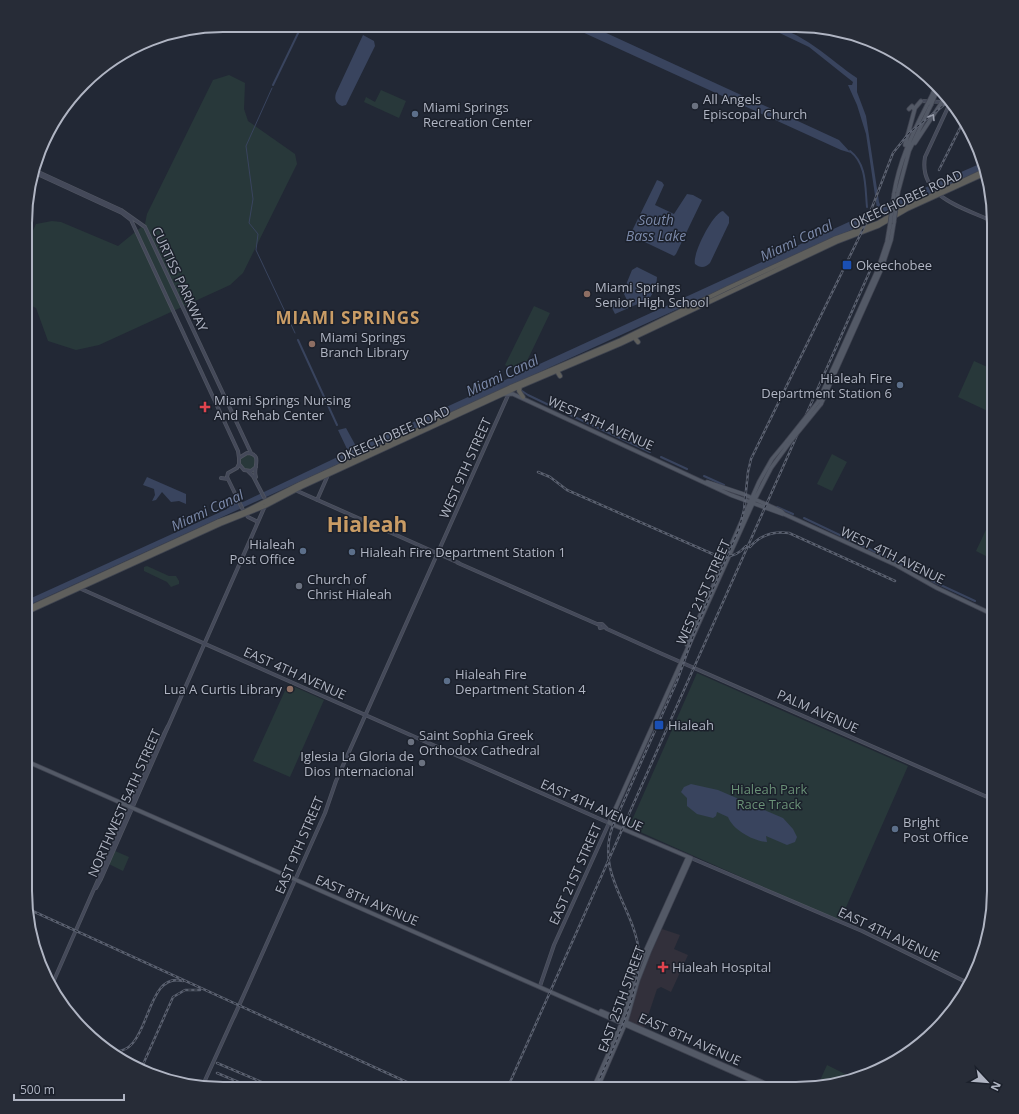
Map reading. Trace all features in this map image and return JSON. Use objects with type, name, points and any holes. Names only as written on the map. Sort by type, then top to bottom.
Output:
[{"type":"highway","name":"OKEECHOBEE ROAD","points":[[292,489],[301,487],[511,389],[587,358],[667,317],[822,245],[878,223],[936,193],[980,175]]},
{"type":"highway","name":"OKEECHOBEE ROAD","points":[[32,606],[69,587],[86,585],[220,524],[393,441],[568,362],[634,337],[836,242],[878,226],[936,193]]},
{"type":"highway","points":[[667,317],[672,318]]},
{"type":"highway","points":[[642,333],[646,327]]},
{"type":"highway","points":[[634,337],[638,342]]},
{"type":"highway","points":[[587,358],[592,353]]},
{"type":"highway","points":[[564,368],[568,362]]},
{"type":"highway","points":[[557,371],[560,376]]},
{"type":"highway","points":[[520,386],[519,391],[523,397]]},
{"type":"highway","points":[[389,446],[393,441]]},
{"type":"highway","points":[[328,474],[344,464]]},
{"type":"highway","points":[[301,487],[301,492]]},
{"type":"highway","name":"OKEECHOBEE ROAD","points":[[32,610],[142,556],[217,522],[244,512]]},
{"type":"highway","points":[[138,561],[142,556]]},
{"type":"highway","points":[[86,585],[87,592]]},
{"type":"main road","points":[[904,155],[936,93]]},
{"type":"main road","points":[[892,223],[894,194],[914,109],[922,101],[942,102],[909,151]]},
{"type":"main road","points":[[936,101],[938,107]]},
{"type":"main road","points":[[892,223],[898,192],[909,151],[929,105]]},
{"type":"main road","points":[[909,109],[912,106],[914,109]]},
{"type":"main road","points":[[948,107],[925,157],[924,170],[929,183],[936,193],[987,218]]},
{"type":"main road","name":"CURTISS PARKWAY","points":[[39,174],[121,210],[145,227],[251,453]]},
{"type":"main road","name":"CURTISS PARKWAY","points":[[39,174],[122,213],[131,220],[238,451],[239,458]]},
{"type":"main road","name":"WEST 21ST STREET","points":[[681,661],[754,499],[771,468],[788,442],[819,403],[882,270],[889,246],[892,223]]},
{"type":"main road","name":"WEST 4TH AVENUE","points":[[511,389],[530,402]]},
{"type":"main road","name":"WEST 4TH AVENUE","points":[[511,389],[530,402],[752,503],[784,514]]},
{"type":"main road","name":"WEST 9TH STREET","points":[[438,554],[511,389]]},
{"type":"main road","points":[[261,490],[253,476],[248,471],[242,469],[239,464],[239,458],[244,454],[251,453],[257,458],[254,474],[261,490],[265,502]]},
{"type":"main road","points":[[235,462],[235,468]]},
{"type":"main road","points":[[239,464],[227,473],[228,479],[244,512],[258,522]]},
{"type":"main road","points":[[248,471],[256,467]]},
{"type":"main road","points":[[317,500],[328,474]]},
{"type":"main road","points":[[221,478],[228,479]]},
{"type":"main road","name":"WEST 4TH AVENUE","points":[[707,482],[754,499],[888,562],[937,588],[987,612]]},
{"type":"main road","points":[[292,489],[438,554]]},
{"type":"main road","name":"NORTHWEST 54TH STREET","points":[[54,979],[151,767],[258,522],[265,502]]},
{"type":"main road","name":"PALM AVENUE","points":[[438,554],[599,625],[602,624],[603,627],[987,797]]},
{"type":"main road","name":"EAST 9TH STREET","points":[[205,1081],[296,879],[328,805],[336,781],[438,554]]},
{"type":"main road","name":"EAST 4TH AVENUE","points":[[77,587],[609,823],[857,929],[964,981]]},
{"type":"main road","name":"EAST 21ST STREET","points":[[540,986],[554,945],[681,661]]},
{"type":"main road","name":"NORTHWEST 54TH STREET","points":[[96,888],[108,864],[117,836],[132,807],[156,749],[166,727],[168,726]]},
{"type":"main road","points":[[151,767],[156,749]]},
{"type":"main road","name":"EAST 8TH AVENUE","points":[[32,764],[594,1009],[755,1082]]},
{"type":"main road","points":[[596,1082],[624,1023],[636,972],[690,858]]},
{"type":"main road","name":"EAST 25TH STREET","points":[[600,1082],[624,1023],[638,980],[690,858]]},
{"type":"main road","name":"EAST 8TH AVENUE","points":[[624,1023],[762,1082]]},
{"type":"shaded area","name":"Hialeah Hospital","points":[[662,929],[680,935],[674,949],[688,955],[671,992],[661,987],[657,989],[644,1028],[628,1021],[639,979]]},
{"type":"green space","points":[[229,75],[245,83],[244,109],[248,121],[295,154],[297,164],[243,273],[230,285],[99,345],[76,350],[48,341],[36,308],[32,306],[32,233],[36,224],[52,221],[61,222],[118,246],[145,224],[147,214],[213,80]]},
{"type":"green space","points":[[381,90],[406,101],[399,118],[364,102],[366,97],[375,102]]},
{"type":"green space","points":[[534,306],[550,313],[527,361],[513,369],[505,365]]},
{"type":"green space","points":[[974,361],[987,367],[987,411],[958,397]]},
{"type":"green space","points":[[248,454],[254,456],[256,462],[254,468],[248,470],[242,468],[240,462],[242,456]]},
{"type":"green space","points":[[832,454],[847,462],[832,491],[817,484]]},
{"type":"green space","points":[[987,528],[987,556],[976,551]]},
{"type":"green space","points":[[147,566],[169,576],[176,576],[179,584],[171,587],[167,582],[144,571],[144,567]]},
{"type":"green space","name":"Hialeah Park Race Track","points":[[697,673],[908,766],[840,921],[629,827]]},
{"type":"green space","points":[[288,684],[324,700],[290,777],[253,761]]},
{"type":"green space","points":[[115,851],[129,857],[123,871],[109,864]]},
{"type":"green space","points":[[827,1065],[845,1074],[833,1078],[820,1080]]},
{"type":"water","points":[[582,32],[604,32],[839,140],[851,153],[841,150]]},
{"type":"water","points":[[778,32],[788,32],[803,39],[815,46],[857,78],[857,92],[866,116],[881,207],[978,165],[979,172],[32,604],[32,598],[227,509],[230,500],[236,503],[243,502],[346,453],[347,449],[338,430],[346,428],[357,448],[877,209],[866,134],[857,105],[848,85],[852,85],[853,82],[809,47]]},
{"type":"water","points":[[363,35],[374,41],[375,46],[346,105],[342,106],[336,101],[336,93]]},
{"type":"water","name":"South Bass Lake","points":[[657,180],[662,182],[664,185],[655,205],[674,214],[687,194],[693,195],[702,200],[674,256],[630,235]]},
{"type":"water","points":[[723,211],[729,217],[729,223],[710,263],[704,267],[699,266],[695,264],[695,259],[700,243],[714,219]]},
{"type":"water","points":[[637,267],[657,277],[656,288],[649,299],[615,314],[611,306],[615,302],[626,302],[623,292],[632,270]]},
{"type":"water","points":[[147,477],[186,494],[186,504],[179,501],[171,502],[162,492],[156,500],[152,501],[155,495],[154,489],[143,485]]},
{"type":"water","points":[[691,784],[718,790],[783,818],[793,829],[797,837],[795,842],[787,845],[766,836],[767,842],[756,840],[744,834],[734,826],[728,817],[717,812],[716,816],[713,818],[697,814],[687,806],[687,798],[681,792],[684,787]]},
{"type":"waterway","points":[[273,85],[299,32]]},
{"type":"waterway","points":[[272,88],[246,146],[253,199],[249,223],[258,234],[256,250],[295,333]]},
{"type":"waterway","points":[[850,151],[860,162],[864,176],[867,207]]},
{"type":"waterway","points":[[298,340],[337,425]]},
{"type":"waterway","points":[[522,391],[555,408]]},
{"type":"waterway","points":[[568,414],[650,452]]},
{"type":"waterway","points":[[661,457],[687,469]]},
{"type":"waterway","points":[[704,476],[724,485]]},
{"type":"waterway","points":[[777,507],[793,514]]},
{"type":"waterway","points":[[804,518],[913,570]]},
{"type":"waterway","points":[[932,581],[975,601]]},
{"type":"railway","points":[[598,1082],[624,1022],[630,1004],[635,986],[639,953],[631,921],[612,877],[608,845],[612,828],[677,681],[695,631],[739,529],[744,510],[748,472],[751,459],[866,223],[893,153],[909,133],[945,104]]},
{"type":"railway","points":[[939,170],[960,127]]},
{"type":"railway","points":[[510,1082],[873,264]]},
{"type":"railway","points":[[538,472],[550,477],[567,490],[715,555],[724,557],[736,554],[746,546]]},
{"type":"railway","points":[[750,547],[758,539],[773,533],[789,533],[895,581]]},
{"type":"railway","points":[[33,911],[407,1082]]},
{"type":"railway","points":[[118,1051],[122,1051],[132,1044],[140,1031],[160,989],[170,981],[183,981]]},
{"type":"railway","points":[[143,1064],[173,997],[185,990],[200,990]]},
{"type":"railway","points":[[217,1063],[262,1082]]},
{"type":"railway","points":[[217,1073],[238,1082]]},
{"type":"place","name":"All Angels Episcopal Church","points":[[695,106]]},
{"type":"place","name":"Miami Springs Recreation Center","points":[[415,114]]},
{"type":"place","name":"Okeechobee","points":[[847,265]]},
{"type":"place","name":"Miami Springs Senior High School","points":[[587,294]]},
{"type":"place","name":"Miami Springs Branch Library","points":[[312,344]]},
{"type":"place","name":"Hialeah Fire Department Station 6","points":[[900,385]]},
{"type":"place","name":"Miami Springs Nursing And Rehab Center","points":[[205,407]]},
{"type":"place","name":"Hialeah Post Office","points":[[303,551]]},
{"type":"place","name":"Hialeah Fire Department Station 1","points":[[352,552]]},
{"type":"place","name":"Church of Christ Hialeah","points":[[299,586]]},
{"type":"place","name":"Hialeah Fire Department Station 4","points":[[447,681]]},
{"type":"place","name":"Lua A Curtis Library","points":[[290,689]]},
{"type":"place","name":"Hialeah","points":[[659,725]]},
{"type":"place","name":"Saint Sophia Greek Orthodox Cathedral","points":[[411,742]]},
{"type":"place","name":"Iglesia La Gloria de Dios Internacional","points":[[422,763]]},
{"type":"place","name":"Bright Post Office","points":[[895,829]]},
{"type":"place","name":"Hialeah Hospital","points":[[663,967]]},
{"type":"district","name":"MIAMI SPRINGS","points":[[348,317]]},
{"type":"district","name":"Hialeah","points":[[367,524]]},
{"type":"water label","name":"Miami Canal","points":[[796,240]]},
{"type":"water label","name":"Miami Canal","points":[[502,375]]},
{"type":"water label","name":"Miami Canal","points":[[207,510]]}]
